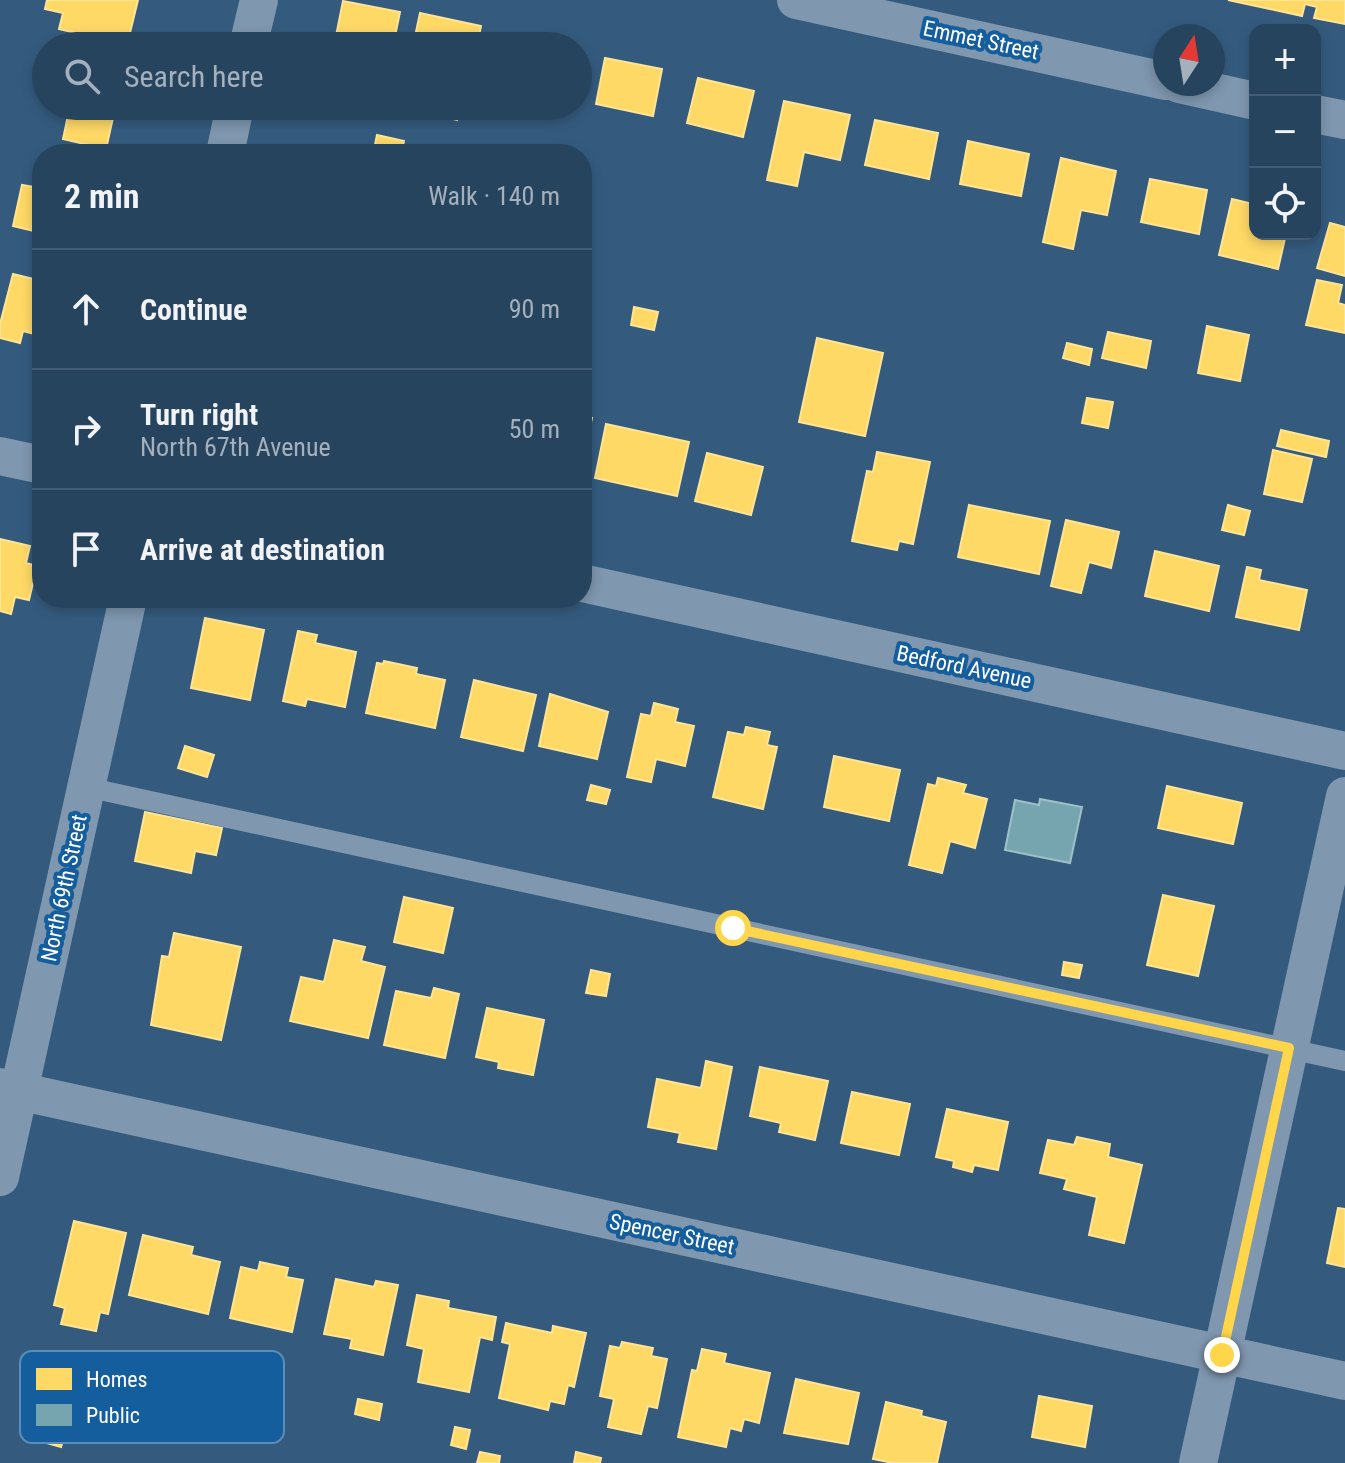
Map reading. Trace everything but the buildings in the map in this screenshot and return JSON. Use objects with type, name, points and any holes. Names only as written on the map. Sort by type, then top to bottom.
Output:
[{"type":"street","points":[[251,32],[259,0]]},
{"type":"street","name":"Emmet Street","points":[[796,0],[1153,78]]},
{"type":"street","points":[[1225,94],[1249,100]]},
{"type":"street","points":[[1321,115],[1345,120]]},
{"type":"street","points":[[227,144],[232,120]]},
{"type":"street","points":[[0,456],[32,463]]},
{"type":"street","name":"Bedford Avenue","points":[[592,585],[1345,751]]},
{"type":"street","name":"North 69th Street","points":[[0,1177],[9,1089],[86,787],[126,608]]},
{"type":"street","points":[[1198,1463],[1345,796]]},
{"type":"street","name":"Spencer Street","points":[[9,1089],[1345,1381]]},
{"type":"lane","points":[[86,787],[1345,1061]]},
{"type":"route","points":[[733,928],[1289,1048],[1222,1355]]}]
